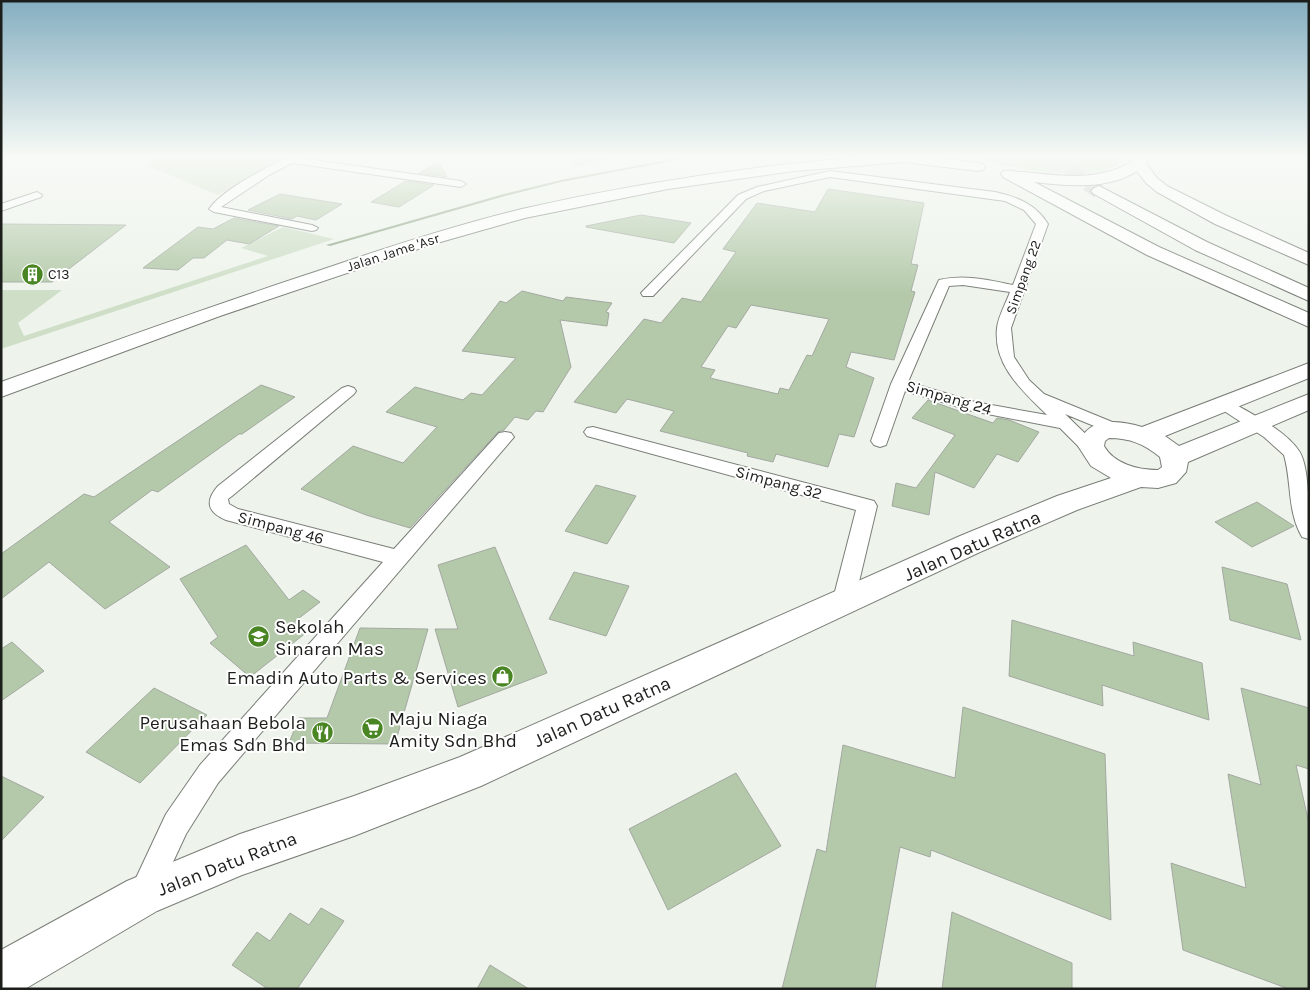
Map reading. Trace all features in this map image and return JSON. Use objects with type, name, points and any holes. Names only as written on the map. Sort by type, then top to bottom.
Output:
[{"type":"main road","name":"Jalan Jame 'Asr","points":[[1,373],[208,299],[429,229],[528,202]]},
{"type":"main road","name":"Jalan Jame 'Asr","points":[[1,390],[213,312],[396,251],[523,214],[580,202]]},
{"type":"main road","points":[[1062,202],[1153,250],[1309,321]]},
{"type":"main road","points":[[1120,202],[1193,242],[1309,295]]},
{"type":"main road","points":[[1144,202],[1214,240],[1309,282]]},
{"type":"main road","points":[[1187,202],[1221,220],[1309,260]]},
{"type":"main road","points":[[1144,435],[1309,370]]},
{"type":"main road","points":[[1174,458],[1309,401]]},
{"type":"main road","points":[[1116,430],[1144,435],[1167,449],[1174,458],[1176,466],[1173,473],[1165,477],[1153,479],[1139,478],[1112,468],[1098,457],[1091,446],[1092,439],[1097,434],[1116,430]]},
{"type":"main road","name":"Jalan Datu Ratna","points":[[1067,503],[1098,457]]},
{"type":"main road","name":"Jalan Datu Ratna","points":[[1,978],[18,966],[142,896],[240,854],[354,816],[467,772],[970,544],[1067,503],[1139,478]]},
{"type":"street","points":[[1,208],[17,202]]},
{"type":"street","points":[[219,202],[214,209],[312,228]]},
{"type":"street","name":"Simpang 22","points":[[648,293],[737,202]]},
{"type":"street","name":"Simpang 22","points":[[1017,202],[1038,217],[1042,224],[1004,328],[1004,343],[1007,357],[1014,372],[1035,396],[1098,457]]},
{"type":"street","points":[[938,294],[944,283],[956,280],[972,281],[1019,290]]},
{"type":"street","name":"Simpang 24","points":[[938,294],[899,384],[972,406],[1064,424]]},
{"type":"street","points":[[880,441],[899,384]]},
{"type":"street","name":"Simpang 46","points":[[348,391],[219,498],[218,505],[222,510],[233,515],[399,558]]},
{"type":"street","name":"Simpang 22","points":[[1035,396],[1116,430]]},
{"type":"street","points":[[1224,404],[1276,438],[1292,453],[1295,463],[1299,502],[1309,532]]},
{"type":"street","name":"Simpang 32","points":[[593,432],[867,506],[843,603]]},
{"type":"street","points":[[142,896],[176,824],[209,774],[505,437]]},
{"type":"green space","points":[[283,227],[334,239],[1,349],[1,290],[62,290],[18,323],[24,336],[268,256],[241,248]]},
{"type":"building","points":[[264,202],[331,202],[342,204],[316,220],[297,216],[292,219],[248,210]]},
{"type":"building","points":[[372,202],[407,202],[399,207]]},
{"type":"building","points":[[821,202],[924,203],[911,264],[918,265],[911,291],[915,292],[894,360],[851,352],[846,367],[874,378],[854,437],[839,434],[828,467],[776,454],[773,462],[747,456],[748,453],[660,431],[674,411],[627,399],[616,413],[574,402],[644,319],[661,323],[682,298],[701,302],[736,252],[723,249],[757,203],[815,212]],"holes":[[[751,305],[829,319],[812,356],[807,355],[789,390],[780,388],[778,394],[710,378],[715,370],[701,367],[728,326],[736,328]]]},
{"type":"building","points":[[641,215],[691,223],[674,243],[586,227],[586,226]]},
{"type":"building","points":[[234,218],[279,226],[249,244],[227,240],[204,258],[193,258],[178,270],[143,268],[198,227],[213,229]]},
{"type":"building","points":[[1,224],[126,225],[52,282],[1,282]]},
{"type":"building","points":[[522,291],[563,301],[566,297],[612,303],[606,312],[609,313],[607,326],[560,320],[571,367],[543,412],[536,411],[528,420],[515,417],[504,430],[498,432],[410,528],[366,515],[301,489],[353,446],[403,463],[437,427],[386,412],[415,387],[463,400],[471,393],[482,395],[516,358],[462,351],[500,301],[506,303]]},
{"type":"building","points":[[261,385],[295,397],[242,434],[239,434],[158,492],[152,490],[109,522],[170,567],[105,609],[49,562],[1,599],[1,554],[84,494],[94,497]]},
{"type":"building","points":[[928,400],[993,423],[997,418],[1009,420],[1039,432],[1018,462],[997,454],[974,488],[935,472],[929,515],[892,506],[896,483],[916,488],[955,435],[912,418]]},
{"type":"building","points":[[596,485],[636,496],[607,544],[565,531]]},
{"type":"building","points":[[1257,502],[1294,526],[1252,547],[1215,522]]},
{"type":"building","points":[[246,545],[289,600],[303,590],[320,602],[294,622],[307,632],[250,677],[210,643],[218,637],[180,579]]},
{"type":"building","points":[[495,547],[547,673],[458,707],[435,629],[458,629],[438,565]]},
{"type":"building","points":[[1222,567],[1287,584],[1301,640],[1230,620]]},
{"type":"building","points":[[574,572],[629,586],[606,636],[549,619]]},
{"type":"building","points":[[1012,620],[1134,656],[1133,642],[1202,663],[1209,720],[1102,685],[1103,706],[1009,676]]},
{"type":"building","points":[[360,628],[428,629],[395,744],[289,743],[299,718],[327,718]]},
{"type":"building","points":[[12,642],[44,671],[1,701],[1,649]]},
{"type":"building","points":[[154,688],[207,715],[140,783],[86,752]]},
{"type":"building","points":[[1241,688],[1309,708],[1309,769],[1296,765],[1309,824],[1309,989],[1289,989],[1183,950],[1171,863],[1246,888],[1228,774],[1261,785]]},
{"type":"building","points":[[963,707],[1105,754],[1111,920],[931,850],[930,857],[900,847],[875,989],[782,989],[817,849],[826,852],[843,745],[955,778]]},
{"type":"building","points":[[736,773],[781,846],[668,910],[629,829]]},
{"type":"building","points":[[1,776],[44,797],[1,841]]},
{"type":"building","points":[[321,908],[344,921],[297,989],[268,989],[232,965],[257,932],[270,941],[290,913],[309,925]]},
{"type":"building","points":[[952,912],[1072,963],[1072,989],[942,989]]},
{"type":"building","points":[[490,965],[529,989],[477,989]]},
{"type":"waterway","points":[[328,245],[479,202]]},
{"type":"place","name":"C13","points":[[32,274]]},
{"type":"place","name":"Sekolah Sinaran Mas","points":[[259,637]]},
{"type":"place","name":"Emadin Auto Parts & Services","points":[[503,677]]},
{"type":"place","name":"Maju Niaga Amity Sdn Bhd","points":[[373,729]]},
{"type":"place","name":"Perusahaan Bebola Emas Sdn Bhd","points":[[322,733]]}]
